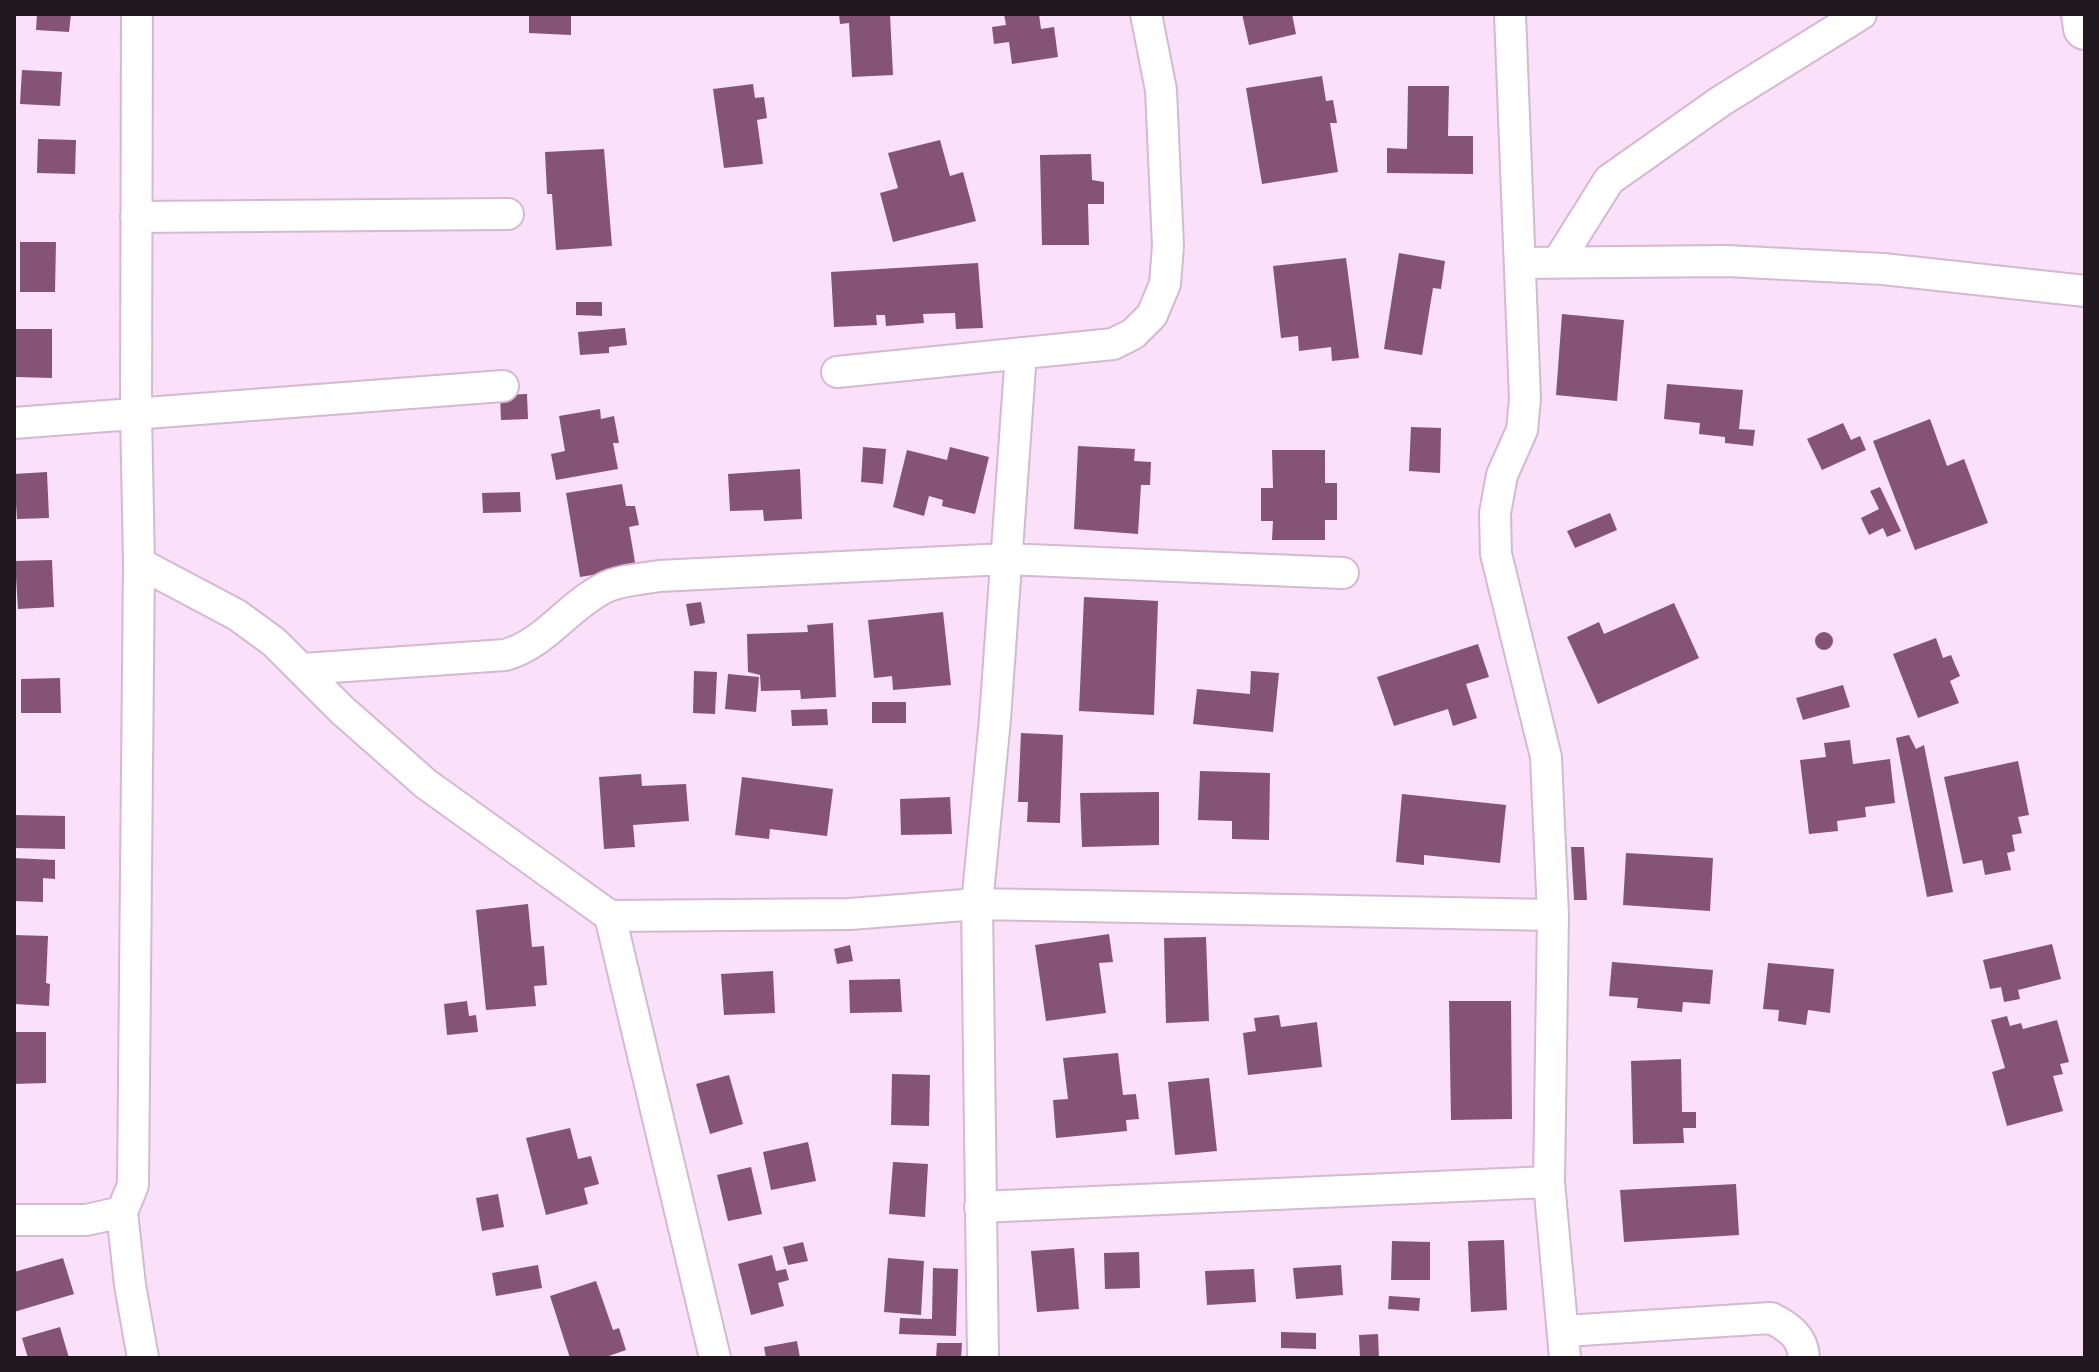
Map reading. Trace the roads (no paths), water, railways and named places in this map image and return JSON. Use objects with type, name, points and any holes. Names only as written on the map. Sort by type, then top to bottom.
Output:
[{"type":"street","points":[[137,14],[136,413],[139,563],[133,1185],[122,1212],[130,1285],[143,1358]]},
{"type":"street","points":[[837,372],[1113,344],[1133,334],[1152,315],[1165,284],[1168,246],[1161,90],[1146,14]]},
{"type":"street","points":[[1510,14],[1525,399],[1522,430],[1502,475],[1495,513],[1496,554],[1546,757],[1553,915],[1549,1182],[1565,1344],[1771,1318],[1791,1328],[1803,1348],[1804,1358]]},
{"type":"street","points":[[1557,263],[1609,180],[1721,101],[1861,14]]},
{"type":"street","points":[[2083,14],[2085,28]]},
{"type":"street","points":[[136,217],[508,214]]},
{"type":"street","points":[[1520,263],[1726,261],[1883,269],[2085,291]]},
{"type":"street","points":[[983,1358],[977,904],[995,719],[1021,353]]},
{"type":"street","points":[[14,423],[503,386]]},
{"type":"street","points":[[303,669],[505,655],[525,650],[542,638],[573,607],[607,586],[659,576],[1005,559],[1343,573]]},
{"type":"street","points":[[139,563],[237,615],[274,642],[342,710],[426,784],[610,916],[850,914],[977,904],[1553,915]]},
{"type":"street","points":[[610,916],[715,1358]]},
{"type":"street","points":[[980,1207],[1549,1182]]},
{"type":"street","points":[[14,1220],[86,1220],[122,1212]]}]
